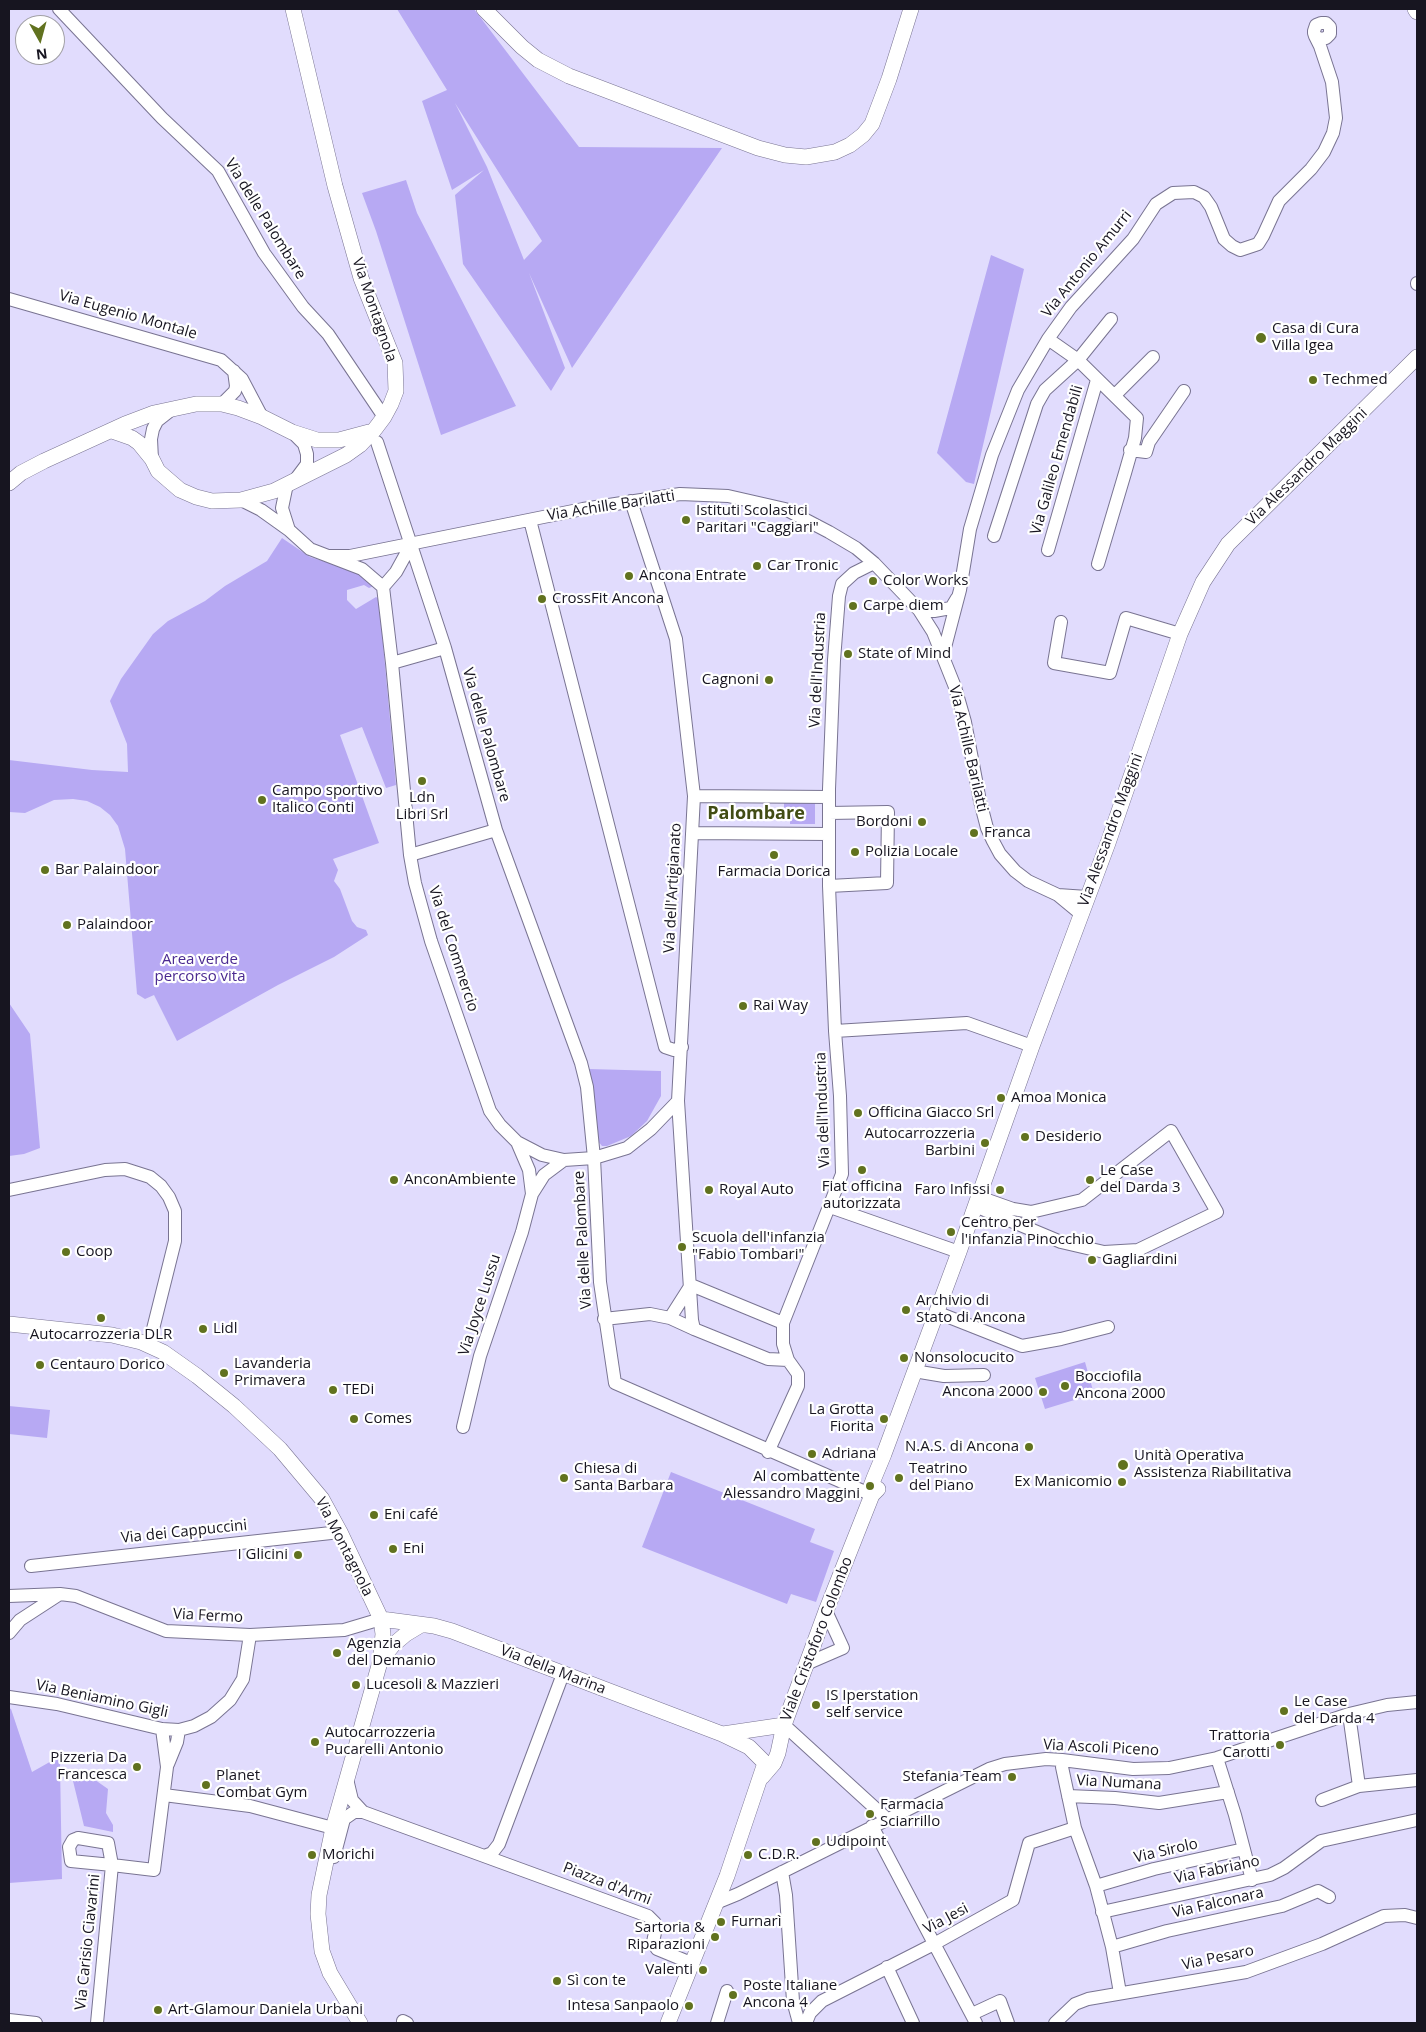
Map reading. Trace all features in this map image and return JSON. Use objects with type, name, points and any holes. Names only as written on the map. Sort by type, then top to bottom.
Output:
[{"type":"main road","name":"Via Montagnola","points":[[293,9],[335,186],[361,278],[395,364],[396,391],[379,430]]},
{"type":"main road","points":[[484,9],[522,47],[538,60],[568,76],[758,148],[785,155],[806,157],[835,152],[850,145],[863,135],[872,124],[911,9]]},
{"type":"main road","name":"Via Alessandro Maggini","points":[[872,1495],[878,1489],[884,1454],[1131,779],[1180,634],[1204,582],[1228,544],[1417,357]]},
{"type":"main road","points":[[9,483],[22,473],[44,461],[154,413],[196,404],[222,404],[262,417],[292,432],[329,441],[349,439],[379,430]]},
{"type":"main road","name":"Via Achille Barilatti","points":[[112,431],[132,438],[152,458],[158,471],[169,482],[188,494],[212,501],[241,500],[274,491],[346,455],[379,430]]},
{"type":"main road","name":"Via Montagnola","points":[[9,1324],[112,1335],[149,1345],[197,1376],[234,1406],[280,1449],[322,1499],[340,1532],[381,1619],[383,1648],[333,1828],[319,1895],[318,1914],[322,1951],[330,1973],[360,2023]]},
{"type":"main road","name":"Viale Cristoforo Colombo","points":[[760,1780],[774,1763],[784,1725],[806,1664],[872,1495]]},
{"type":"main road","name":"Via della Marina","points":[[381,1619],[421,1626],[434,1626],[452,1632],[722,1734],[749,1747],[765,1763]]},
{"type":"main road","points":[[380,1662],[393,1645],[406,1634],[421,1626]]},
{"type":"main road","name":"Via della Marina","points":[[722,1734],[784,1725]]},
{"type":"main road","name":"Viale Cristoforo Colombo","points":[[668,2023],[716,1903],[765,1763]]},
{"type":"street","name":"Via delle Palombare","points":[[59,9],[162,118],[218,171],[264,253],[303,307],[328,334],[379,430],[445,648],[496,830],[581,1063],[587,1087],[594,1158],[600,1282],[615,1383],[768,1452],[872,1495]]},
{"type":"street","name":"Via Antonio Amurri","points":[[943,655],[970,529],[992,455],[1018,390],[1048,339],[1071,307],[1133,239],[1156,204],[1173,193],[1194,192],[1204,197],[1211,207],[1224,239],[1232,246],[1240,250],[1258,244],[1264,236],[1279,201],[1311,169],[1324,152],[1333,133],[1336,118],[1335,101],[1321,40]]},
{"type":"street","name":"Via Eugenio Montale","points":[[9,298],[213,356],[234,371],[247,386],[262,417]]},
{"type":"street","points":[[994,536],[1037,404],[1045,390],[1078,360],[1111,319]]},
{"type":"street","points":[[1048,339],[1078,360],[1093,375]]},
{"type":"street","points":[[1115,395],[1153,357]]},
{"type":"street","points":[[222,404],[235,390],[234,371]]},
{"type":"street","name":"Via Galileo Emendabili","points":[[1048,550],[1093,375],[1137,418],[1134,438],[1098,564]]},
{"type":"street","points":[[1130,450],[1146,452],[1149,442],[1184,392]]},
{"type":"street","points":[[152,458],[151,439],[153,429],[157,421],[176,407]]},
{"type":"street","points":[[289,530],[282,508],[291,482],[307,464],[304,444],[292,432]]},
{"type":"street","points":[[1134,438],[1149,442]]},
{"type":"street","name":"Via Achille Barilatti","points":[[329,556],[350,556],[631,501],[680,494],[708,494],[750,500],[785,509],[856,548],[874,563],[919,610],[933,632],[943,655],[965,722],[986,828],[1000,854],[1015,871],[1028,881],[1058,894],[1081,914]]},
{"type":"street","name":"Via Achille Barilatti","points":[[241,500],[261,510],[289,530],[310,549],[362,569],[383,587]]},
{"type":"street","name":"Via dell'Artigianato","points":[[631,501],[676,639],[694,796],[678,1101],[694,1329]]},
{"type":"street","points":[[530,520],[665,1047],[674,1050],[682,1047]]},
{"type":"street","points":[[383,587],[396,572],[412,544]]},
{"type":"street","points":[[396,572],[418,563]]},
{"type":"street","name":"Via dell'Industria","points":[[783,1323],[842,1174],[840,1096],[835,1031],[829,886],[829,797],[834,660],[839,596],[842,584],[854,573],[874,563]]},
{"type":"street","name":"Via del Commercio","points":[[383,587],[410,855],[415,883],[431,941],[490,1111],[500,1125],[517,1142],[542,1155],[564,1160],[594,1158],[626,1148],[635,1143],[678,1101]]},
{"type":"street","name":"Via Antonio Amurri","points":[[933,632],[944,625],[955,604]]},
{"type":"street","points":[[919,610],[934,611],[955,604]]},
{"type":"street","points":[[1061,622],[1054,663],[1110,673],[1126,618],[1180,634]]},
{"type":"street","points":[[392,663],[445,648]]},
{"type":"street","points":[[694,796],[829,797]]},
{"type":"street","points":[[829,813],[888,812],[887,883],[829,886]]},
{"type":"street","points":[[410,855],[496,830]]},
{"type":"street","points":[[692,833],[829,834]]},
{"type":"street","name":"Via Achille Barilatti","points":[[1058,894],[1087,896]]},
{"type":"street","points":[[835,1031],[967,1023],[1032,1046]]},
{"type":"street","points":[[1170,1131],[1217,1212],[1138,1250],[1104,1252],[1061,1242],[977,1201],[1032,1212],[1082,1200],[1170,1131]]},
{"type":"street","name":"Via Joyce Lussu","points":[[517,1142],[529,1170],[532,1194]]},
{"type":"street","points":[[529,1170],[542,1155]]},
{"type":"street","points":[[542,1155],[544,1174]]},
{"type":"street","name":"Via Joyce Lussu","points":[[463,1427],[480,1356],[522,1232],[532,1194],[544,1174],[564,1160]]},
{"type":"street","points":[[9,1190],[104,1170],[125,1169],[150,1177],[161,1186],[169,1197],[175,1211],[175,1241],[149,1345]]},
{"type":"street","points":[[830,1207],[959,1252]]},
{"type":"street","points":[[1026,1226],[1032,1212]]},
{"type":"street","points":[[670,1318],[690,1284],[783,1323],[784,1344],[788,1360],[798,1374],[798,1386],[768,1452]]},
{"type":"street","points":[[936,1312],[1022,1346],[1061,1339],[1108,1327]]},
{"type":"street","points":[[604,1319],[650,1314],[670,1318],[768,1359],[788,1360]]},
{"type":"street","points":[[914,1370],[944,1376],[984,1375]]},
{"type":"street","name":"Via dei Cappuccini","points":[[31,1566],[340,1532]]},
{"type":"street","points":[[9,1632],[20,1620],[60,1594]]},
{"type":"street","name":"Via Fermo","points":[[9,1596],[60,1594],[76,1596],[166,1631],[250,1635],[344,1630],[381,1619]]},
{"type":"street","points":[[806,1664],[843,1648],[826,1611]]},
{"type":"street","name":"Via Beniamino Gigli","points":[[9,1697],[57,1704],[162,1729],[179,1730],[194,1726],[211,1717],[230,1700],[242,1679],[250,1635]]},
{"type":"street","points":[[484,1856],[492,1853],[499,1844],[563,1674]]},
{"type":"street","name":"Via Ascoli Piceno","points":[[716,1903],[782,1872],[962,1781],[1005,1764],[1062,1760],[1149,1769],[1168,1768],[1217,1758],[1349,1714],[1387,1705],[1417,1702]]},
{"type":"street","points":[[1349,1714],[1359,1786]]},
{"type":"street","points":[[784,1725],[886,1819]]},
{"type":"street","points":[[162,1729],[167,1767],[164,1795],[250,1806],[333,1828]]},
{"type":"street","points":[[167,1767],[177,1742],[179,1730]]},
{"type":"street","points":[[1217,1758],[1252,1880]]},
{"type":"street","points":[[1062,1767],[1075,1828],[1096,1886],[1112,1947],[1120,1993]]},
{"type":"street","points":[[347,1780],[352,1800],[364,1812]]},
{"type":"street","points":[[1322,1800],[1359,1786],[1417,1780]]},
{"type":"street","name":"Via Numana","points":[[1068,1796],[1115,1798],[1160,1803],[1228,1792]]},
{"type":"street","name":"Via Carisio Ciavarini","points":[[97,2023],[112,1865],[154,1870],[164,1795]]},
{"type":"street","name":"Via Montagnola","points":[[325,1868],[332,1863],[344,1819],[354,1812],[364,1812]]},
{"type":"street","name":"Piazza d'Armi","points":[[364,1812],[648,1916],[655,1923],[656,1928],[653,1938],[657,1949],[691,1963]]},
{"type":"street","name":"Via Fabriano","points":[[1102,1912],[1270,1875],[1284,1868],[1321,1841],[1417,1820]]},
{"type":"street","points":[[872,1826],[974,2018],[1000,2001],[1008,2023]]},
{"type":"street","name":"Via Jesi","points":[[806,2023],[810,2013],[822,2001],[934,1944],[1013,1900],[1029,1843],[1075,1828]]},
{"type":"street","name":"Via Sirolo","points":[[1096,1886],[1154,1869],[1244,1849]]},
{"type":"street","points":[[782,1872],[786,1895],[794,2001],[799,2023]]},
{"type":"street","name":"Via Falconara","points":[[1112,1947],[1167,1931],[1282,1906],[1318,1891],[1329,1896]]},
{"type":"street","name":"Via Pesaro","points":[[1055,2023],[1075,2004],[1120,1993],[1246,1972],[1322,1944],[1384,1916],[1405,1915],[1417,1918]]},
{"type":"street","points":[[887,1967],[914,2023]]},
{"type":"street","points":[[717,2023],[727,1991]]},
{"type":"street","points":[[9,2020],[36,2023]]},
{"type":"green space","points":[[397,9],[474,9],[579,147],[722,148],[572,368],[529,273],[565,368],[551,391],[463,264],[455,195],[484,170],[452,190],[422,101],[447,90]],"holes":[[[455,103],[542,241],[524,260],[487,167]]]},
{"type":"green space","points":[[406,180],[417,213],[516,406],[441,435],[376,231],[362,193]]},
{"type":"green space","points":[[991,255],[1024,269],[974,484],[966,482],[937,453]]},
{"type":"green space","name":"Area verde percorso vita","points":[[282,538],[310,557],[346,565],[374,586],[369,588],[364,585],[347,590],[347,600],[356,609],[376,597],[379,599],[396,785],[386,788],[362,727],[340,735],[379,843],[333,859],[338,870],[334,881],[340,889],[352,921],[357,927],[366,930],[368,935],[334,957],[278,985],[177,1041],[154,995],[145,999],[137,994],[125,849],[118,826],[110,815],[100,807],[87,801],[73,799],[54,800],[25,813],[9,812],[9,760],[92,770],[128,772],[127,744],[110,701],[121,679],[153,634],[168,621],[205,601],[225,586],[267,561]]},
{"type":"green space","points":[[784,802],[815,802],[815,824],[790,824],[790,814],[784,814]]},
{"type":"green space","points":[[9,1003],[30,1034],[40,1148],[24,1154],[9,1156]]},
{"type":"green space","points":[[588,1069],[661,1071],[661,1096],[647,1121],[631,1136],[607,1146],[602,1146],[598,1141]]},
{"type":"green space","name":"Bocciofila Ancona 2000","points":[[1085,1362],[1094,1394],[1045,1409],[1035,1378]]},
{"type":"green space","points":[[9,1406],[50,1410],[47,1438],[9,1434]]},
{"type":"green space","points":[[671,1472],[815,1529],[810,1542],[834,1551],[816,1602],[791,1594],[787,1604],[642,1547]]},
{"type":"green space","points":[[9,1708],[11,1709],[32,1772],[55,1759],[58,1752],[65,1753],[60,1765],[62,1879],[9,1883]]},
{"type":"green space","points":[[81,1770],[108,1789],[106,1813],[113,1825],[113,1832],[84,1826],[73,1781]]},
{"type":"place","name":"Casa di Cura Villa Igea","points":[[1261,338]]},
{"type":"place","name":"Techmed","points":[[1313,380]]},
{"type":"place","name":"Istituti Scolastici Paritari \"Caggiari\"","points":[[686,520]]},
{"type":"place","name":"Car Tronic","points":[[757,566]]},
{"type":"place","name":"Ancona Entrate","points":[[629,576]]},
{"type":"place","name":"Color Works","points":[[873,581]]},
{"type":"place","name":"CrossFit Ancona","points":[[542,599]]},
{"type":"place","name":"Carpe diem","points":[[853,606]]},
{"type":"place","name":"State of Mind","points":[[848,654]]},
{"type":"place","name":"Cagnoni","points":[[769,680]]},
{"type":"place","name":"Ldn Libri Srl","points":[[422,781]]},
{"type":"place","name":"Campo sportivo Italico Conti","points":[[262,800]]},
{"type":"place","name":"Bordoni","points":[[922,822]]},
{"type":"place","name":"Franca","points":[[974,833]]},
{"type":"place","name":"Polizia Locale","points":[[855,852]]},
{"type":"place","name":"Farmacia Dorica","points":[[774,855]]},
{"type":"place","name":"Bar Palaindoor","points":[[45,870]]},
{"type":"place","name":"Palaindoor","points":[[67,925]]},
{"type":"place","name":"Rai Way","points":[[743,1006]]},
{"type":"place","name":"Amoa Monica","points":[[1001,1098]]},
{"type":"place","name":"Officina Giacco Srl","points":[[858,1113]]},
{"type":"place","name":"Desiderio","points":[[1025,1137]]},
{"type":"place","name":"Autocarrozzeria Barbini","points":[[985,1143]]},
{"type":"place","name":"Fiat officina autorizzata","points":[[862,1170]]},
{"type":"place","name":"AnconAmbiente","points":[[394,1180]]},
{"type":"place","name":"Le Case del Darda 3","points":[[1090,1180]]},
{"type":"place","name":"Royal Auto","points":[[709,1190]]},
{"type":"place","name":"Faro Infissi","points":[[1000,1190]]},
{"type":"place","name":"Centro per l'infanzia Pinocchio","points":[[951,1232]]},
{"type":"place","name":"Scuola dell'infanzia \"Fabio Tombari\"","points":[[682,1247]]},
{"type":"place","name":"Coop","points":[[66,1252]]},
{"type":"place","name":"Gagliardini","points":[[1092,1260]]},
{"type":"place","name":"Archivio di Stato di Ancona","points":[[906,1310]]},
{"type":"place","name":"Autocarrozzeria DLR","points":[[101,1318]]},
{"type":"place","name":"Lidl","points":[[203,1329]]},
{"type":"place","name":"Nonsolocucito","points":[[904,1358]]},
{"type":"place","name":"Centauro Dorico","points":[[40,1365]]},
{"type":"place","name":"Lavanderia Primavera","points":[[224,1373]]},
{"type":"place","name":"Bocciofila Ancona 2000","points":[[1065,1386]]},
{"type":"place","name":"TEDi","points":[[333,1390]]},
{"type":"place","name":"Ancona 2000","points":[[1043,1392]]},
{"type":"place","name":"Comes","points":[[354,1419]]},
{"type":"place","name":"La Grotta Fiorita","points":[[884,1419]]},
{"type":"place","name":"N.A.S. di Ancona","points":[[1029,1447]]},
{"type":"place","name":"Adriana","points":[[812,1454]]},
{"type":"place","name":"Unità Operativa Assistenza Riabilitativa","points":[[1123,1465]]},
{"type":"place","name":"Chiesa di Santa Barbara","points":[[564,1478]]},
{"type":"place","name":"Teatrino del Piano","points":[[899,1478]]},
{"type":"place","name":"Ex Manicomio","points":[[1122,1482]]},
{"type":"place","name":"Al combattente Alessandro Maggini","points":[[870,1486]]},
{"type":"place","name":"Eni café","points":[[374,1515]]},
{"type":"place","name":"Eni","points":[[393,1549]]},
{"type":"place","name":"I Glicini","points":[[298,1555]]},
{"type":"place","name":"Agenzia del Demanio","points":[[337,1653]]},
{"type":"place","name":"Lucesoli & Mazzieri","points":[[356,1685]]},
{"type":"place","name":"IS Iperstation self service","points":[[816,1705]]},
{"type":"place","name":"Le Case del Darda 4","points":[[1284,1711]]},
{"type":"place","name":"Autocarrozzeria Pucarelli Antonio","points":[[315,1742]]},
{"type":"place","name":"Trattoria Carotti","points":[[1280,1745]]},
{"type":"place","name":"Pizzeria Da Francesca","points":[[137,1767]]},
{"type":"place","name":"Stefania Team","points":[[1012,1777]]},
{"type":"place","name":"Planet Combat Gym","points":[[206,1785]]},
{"type":"place","name":"Farmacia Sciarrillo","points":[[870,1814]]},
{"type":"place","name":"Udipoint","points":[[816,1842]]},
{"type":"place","name":"Morichi","points":[[312,1855]]},
{"type":"place","name":"C.D.R.","points":[[748,1855]]},
{"type":"place","name":"Furnarì","points":[[721,1922]]},
{"type":"place","name":"Sartoria & Riparazioni","points":[[715,1937]]},
{"type":"place","name":"Valenti","points":[[703,1970]]},
{"type":"place","name":"Sì con te","points":[[557,1981]]},
{"type":"place","name":"Poste Italiane Ancona 4","points":[[733,1995]]},
{"type":"place","name":"Intesa Sanpaolo","points":[[689,2006]]},
{"type":"place","name":"Art-Glamour Daniela Urbani","points":[[158,2010]]},
{"type":"district","name":"Palombare","points":[[756,814]]}]
